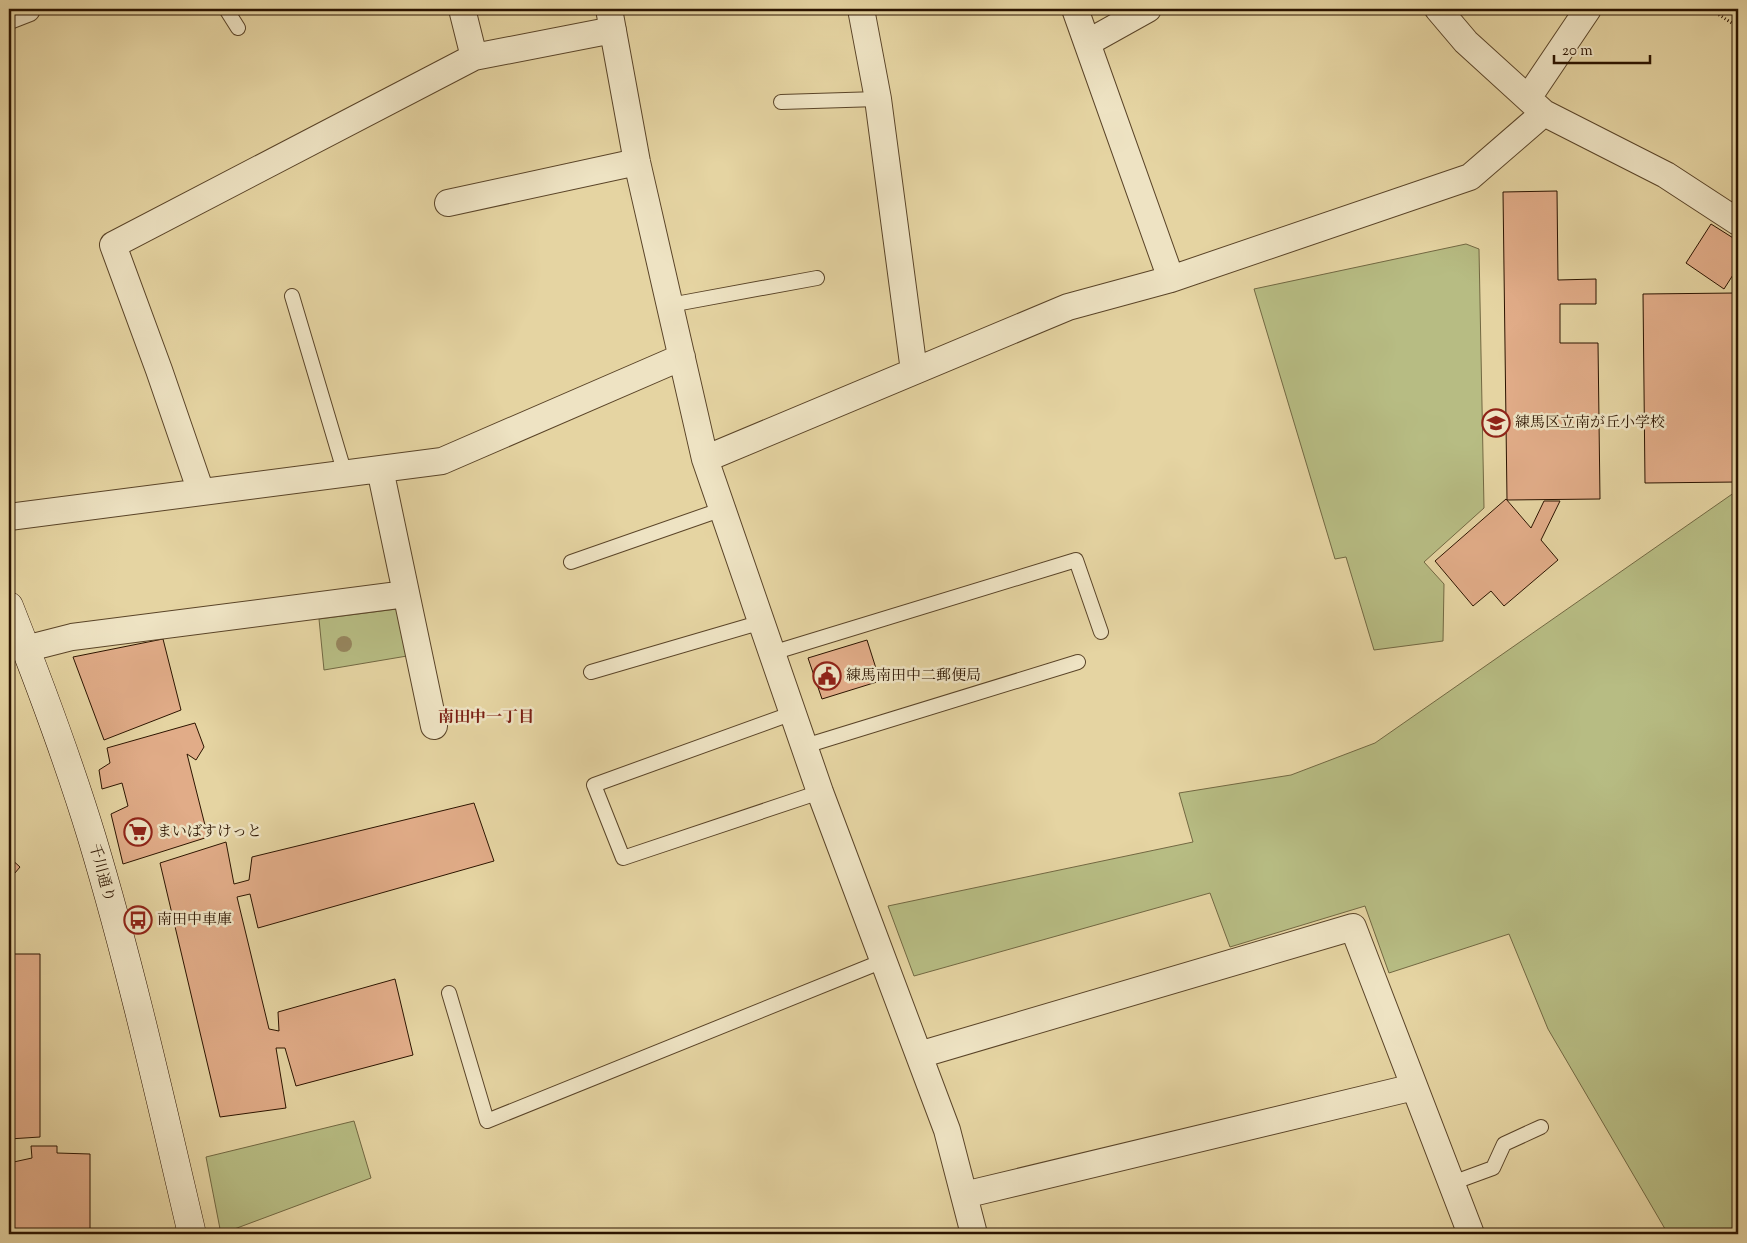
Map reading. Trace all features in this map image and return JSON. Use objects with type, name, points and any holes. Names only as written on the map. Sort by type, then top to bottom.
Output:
[{"type":"main road","name":"千川通り","points":[[9,606],[63,752],[91,837],[138,1006],[192,1234]]},
{"type":"street","points":[[9,16],[27,9]]},
{"type":"street","points":[[462,9],[474,57]]},
{"type":"street","points":[[861,9],[878,99],[914,371]]},
{"type":"street","points":[[1075,9],[1171,279]]},
{"type":"street","points":[[1087,43],[1148,9]]},
{"type":"street","points":[[1438,9],[1466,42],[1536,106],[1666,175],[1738,222]]},
{"type":"street","points":[[705,458],[1068,307],[1171,279],[1470,177],[1536,106],[1588,9]]},
{"type":"street","points":[[201,492],[160,370],[113,245],[474,57],[611,19],[637,162],[705,458],[820,792],[947,1130],[974,1234]]},
{"type":"street","points":[[448,203],[637,162]]},
{"type":"street","points":[[9,517],[442,461],[682,357]]},
{"type":"street","points":[[380,469],[434,726]]},
{"type":"street","points":[[25,648],[72,637],[406,594]]},
{"type":"street","points":[[919,1055],[1353,926],[1471,1234]]},
{"type":"street","points":[[964,1195],[1414,1087]]},
{"type":"lane","points":[[226,9],[238,28]]},
{"type":"lane","points":[[781,102],[878,99]]},
{"type":"lane","points":[[670,305],[817,278]]},
{"type":"lane","points":[[292,296],[345,474]]},
{"type":"lane","points":[[571,562],[723,509]]},
{"type":"lane","points":[[772,653],[1076,560],[1101,632]]},
{"type":"lane","points":[[591,672],[762,622]]},
{"type":"lane","points":[[805,746],[1078,662]]},
{"type":"lane","points":[[793,713],[594,785],[623,858],[820,792]]},
{"type":"lane","points":[[449,993],[487,1121],[884,961]]},
{"type":"lane","points":[[1452,1183],[1493,1168],[1504,1144],[1541,1127]]},
{"type":"path","points":[[1710,9],[1738,27]]},
{"type":"green space","points":[[1466,244],[1479,249],[1484,508],[1424,562],[1444,584],[1443,641],[1374,650],[1346,557],[1335,559],[1254,289]]},
{"type":"green space","points":[[1738,490],[1738,1234],[1668,1234],[1548,1029],[1509,934],[1389,973],[1365,906],[1230,947],[1210,893],[914,976],[888,906],[1193,842],[1179,793],[1291,775],[1375,743]]},
{"type":"green space","points":[[397,609],[407,656],[324,670],[319,619]]},
{"type":"green space","points":[[354,1121],[371,1178],[221,1234],[206,1157]]},
{"type":"building","points":[[1557,191],[1558,280],[1596,279],[1596,304],[1560,304],[1560,343],[1598,343],[1600,499],[1507,500],[1503,192]]},
{"type":"building","points":[[1711,224],[1738,241],[1738,267],[1724,289],[1686,263]]},
{"type":"building","points":[[1735,293],[1737,482],[1645,483],[1643,294]]},
{"type":"building","points":[[1506,499],[1531,528],[1544,501],[1560,501],[1541,540],[1558,560],[1504,606],[1491,591],[1473,606],[1435,561]]},
{"type":"building","points":[[163,639],[181,710],[104,740],[73,657]]},
{"type":"building","points":[[867,640],[880,681],[822,699],[808,658]]},
{"type":"building","points":[[195,723],[204,747],[196,760],[187,754],[208,837],[123,864],[111,814],[128,806],[122,783],[102,789],[99,770],[110,763],[107,748]]},
{"type":"building","points":[[474,803],[494,861],[258,928],[250,894],[237,897],[269,1029],[279,1031],[278,1012],[395,979],[413,1055],[296,1086],[285,1048],[276,1048],[286,1108],[220,1117],[160,863],[226,842],[234,884],[249,880],[252,857]]},
{"type":"building","points":[[9,857],[20,867],[9,880]]},
{"type":"building","points":[[9,954],[40,954],[40,1137],[9,1139]]},
{"type":"building","points":[[31,1146],[57,1146],[57,1153],[90,1154],[90,1234],[9,1234],[9,1163],[32,1158]]},
{"type":"place","name":"練馬区立南が丘小学校","points":[[1496,423]]},
{"type":"place","name":"練馬南田中二郵便局","points":[[827,676]]},
{"type":"place","name":"まいばすけっと","points":[[138,832]]},
{"type":"place","name":"南田中車庫","points":[[138,920]]},
{"type":"district","name":"南田中一丁目","points":[[486,718]]}]
